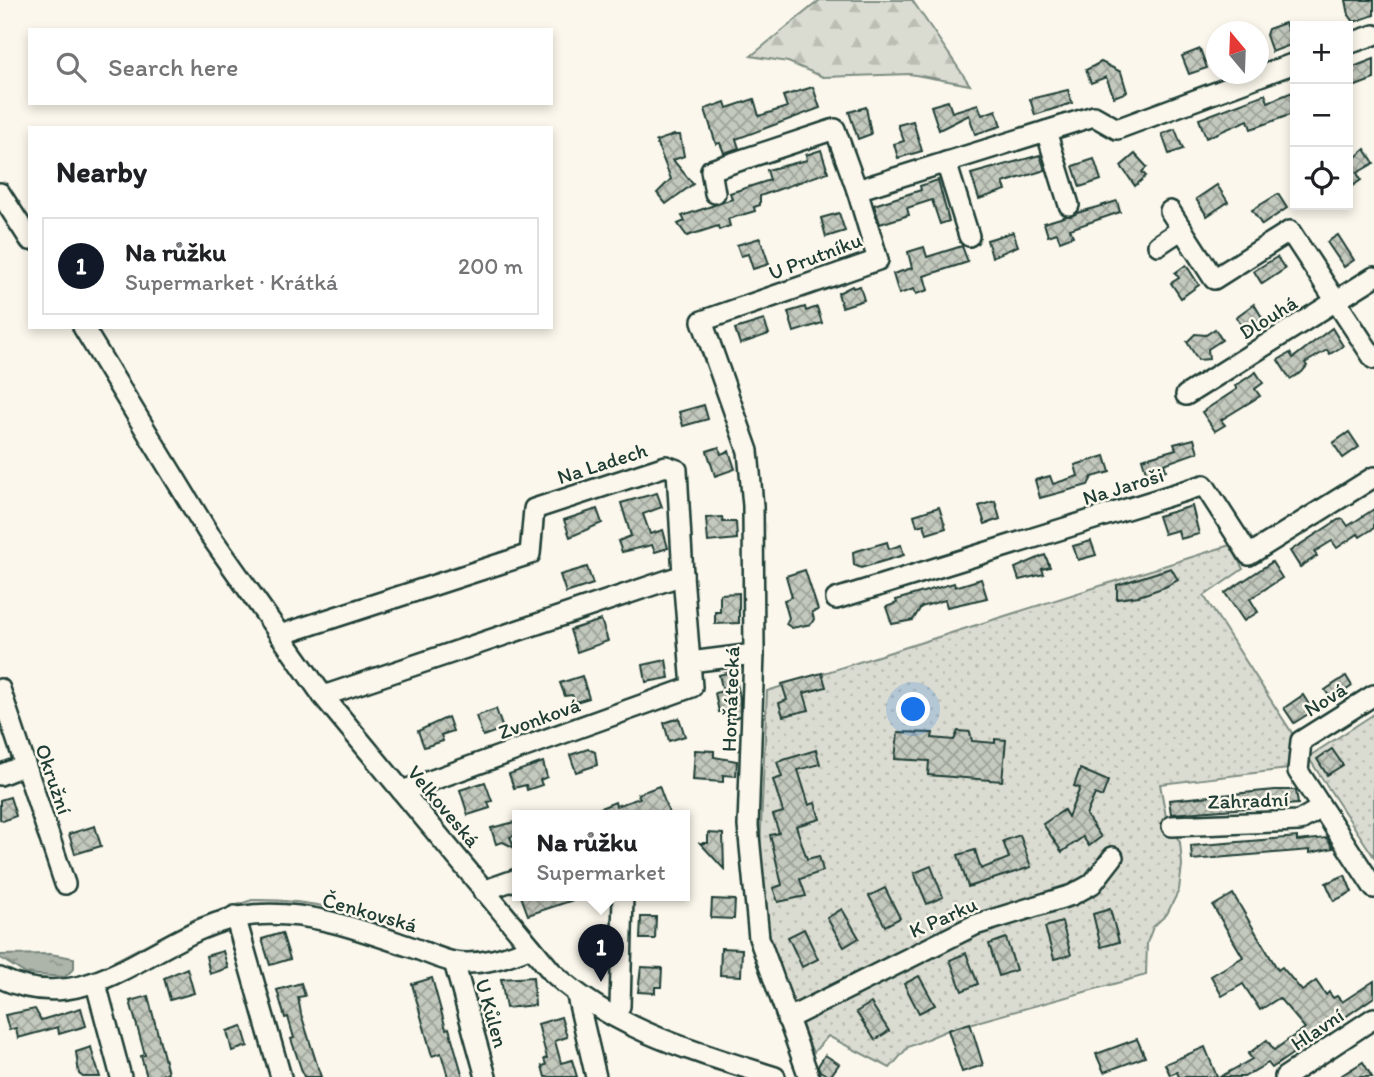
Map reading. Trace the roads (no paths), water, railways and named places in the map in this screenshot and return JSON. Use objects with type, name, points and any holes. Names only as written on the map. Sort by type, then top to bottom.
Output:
[{"type":"street","points":[[1353,42],[1374,35]]},
{"type":"street","points":[[857,190],[1094,116],[1117,129],[1290,65]]},
{"type":"street","name":"U Prutníku","points":[[702,321],[878,260],[835,129],[711,170],[715,192]]},
{"type":"street","points":[[1046,131],[1069,205]]},
{"type":"street","points":[[946,162],[969,236]]},
{"type":"street","points":[[0,193],[28,237]]},
{"type":"street","points":[[1170,211],[1214,279],[1290,231],[1374,359]]},
{"type":"street","points":[[1158,245],[1182,229]]},
{"type":"street","name":"Dlouhá","points":[[1186,396],[1374,277]]},
{"type":"street","name":"Horňátecká","points":[[702,321],[748,451],[753,506],[754,654],[748,826],[759,938],[809,1077]]},
{"type":"street","name":"Velkoveská","points":[[84,329],[207,531],[323,696],[531,947],[578,996],[660,1041],[775,1077]]},
{"type":"street","name":"Na Ladech","points":[[280,635],[530,554],[534,509],[666,466],[677,470],[683,575]]},
{"type":"street","name":"Na Jaroši","points":[[836,599],[1203,485],[1249,555],[1374,477]]},
{"type":"street","points":[[323,696],[683,575],[690,662],[754,654]]},
{"type":"street","name":"Zvonková","points":[[402,791],[692,687],[690,662]]},
{"type":"street","name":"Okružní","points":[[0,689],[65,884]]},
{"type":"street","name":"Nová","points":[[1374,695],[1301,741],[1298,771],[1374,888]]},
{"type":"street","points":[[0,775],[25,765]]},
{"type":"street","name":"Zahradní","points":[[1172,826],[1299,821],[1321,808]]},
{"type":"street","name":"K Parku","points":[[787,1018],[975,925],[1072,895],[1092,884],[1113,858]]},
{"type":"street","points":[[483,891],[512,881]]},
{"type":"street","points":[[615,1016],[620,1006],[623,901]]},
{"type":"street","name":"Čenkovská","points":[[0,978],[36,989],[70,990],[96,984],[211,923],[235,916],[275,913],[334,921],[454,962],[506,957],[531,947]]},
{"type":"street","points":[[235,916],[281,1077]]},
{"type":"street","name":"U Kůlen","points":[[454,962],[486,1077]]},
{"type":"street","points":[[96,984],[121,1077]]},
{"type":"street","points":[[578,996],[596,1077]]},
{"type":"street","name":"Hlavní","points":[[1285,1077],[1307,1071],[1374,1018]]},
{"type":"water","points":[[50,954],[74,958],[74,968],[65,977],[26,974],[0,958],[0,955]]},
{"type":"place","name":"Na růžku","points":[[601,982]]}]
